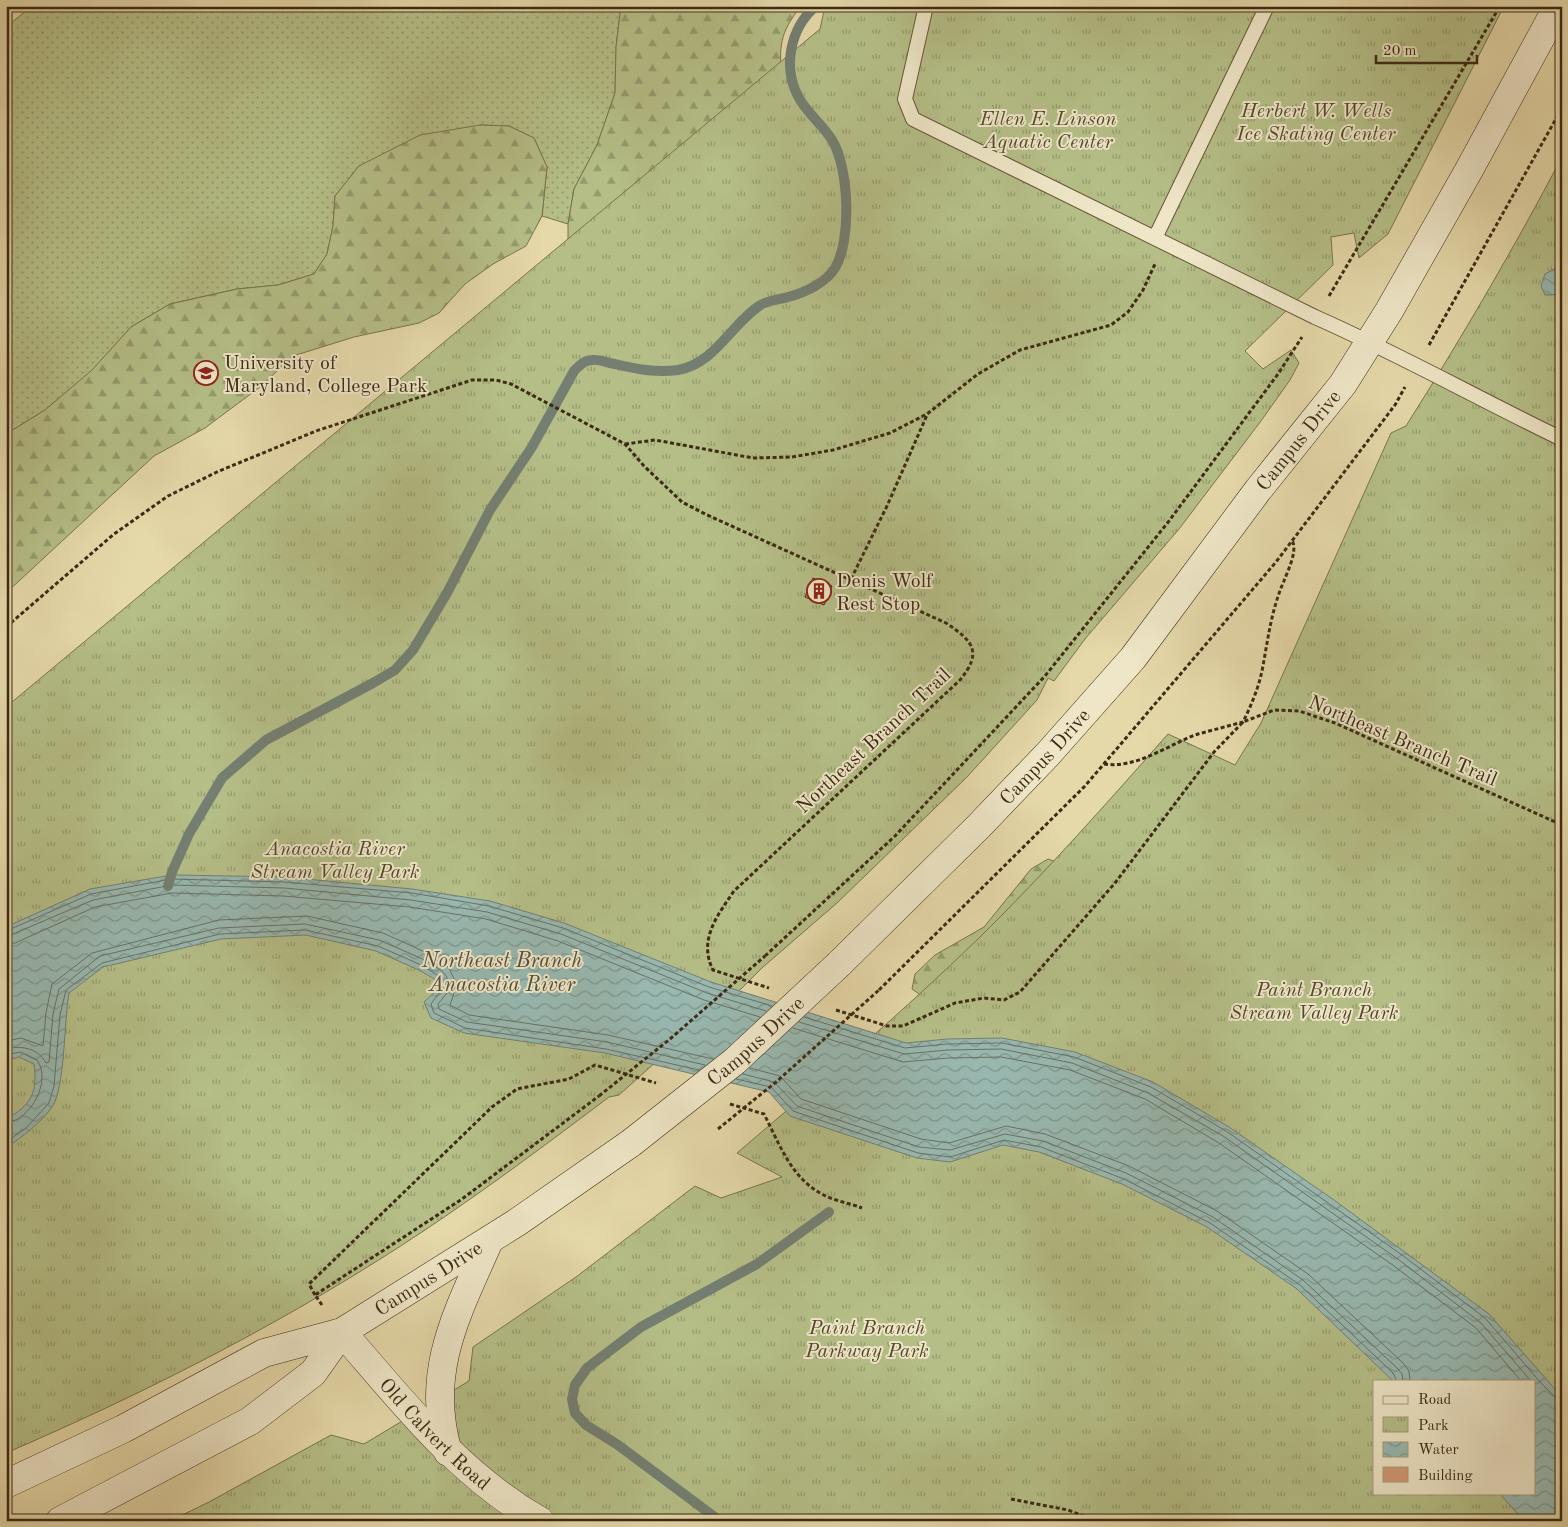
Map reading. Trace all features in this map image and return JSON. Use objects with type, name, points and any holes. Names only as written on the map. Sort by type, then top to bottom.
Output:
[{"type":"main road","name":"Campus Drive","points":[[6,1484],[123,1429],[264,1353],[342,1332],[489,1240],[631,1144],[735,1061],[839,964],[978,827],[1048,754],[1133,658],[1258,490],[1343,384],[1469,170],[1558,6]]},
{"type":"main road","points":[[448,1452],[441,1419],[440,1394],[446,1344],[456,1312],[489,1240]]},
{"type":"main road","name":"Campus Drive","points":[[60,1521],[250,1421],[314,1373],[342,1332]]},
{"type":"main road","name":"Old Calvert Road","points":[[342,1332],[448,1452],[497,1493],[540,1521]]},
{"type":"lane","points":[[926,6],[905,99],[913,119],[1315,317],[1369,341],[1416,368],[1562,439]]},
{"type":"lane","points":[[1160,241],[1266,6]]},
{"type":"path","points":[[342,1332],[315,1295],[462,1199],[599,1096],[670,1039],[765,956],[895,836],[1045,676],[1175,514],[1278,374],[1349,266],[1500,6]]},
{"type":"path","points":[[718,1129],[776,1082],[879,990],[1071,800],[1104,764],[1292,540],[1395,405],[1562,108]]},
{"type":"path","points":[[625,444],[655,440],[753,458],[792,457],[833,450],[890,433],[927,414],[978,374],[1020,350],[1111,326],[1128,312],[1143,290],[1160,241]]},
{"type":"path","name":"Northeast Branch Trail","points":[[6,627],[114,534],[168,496],[217,472],[316,431],[472,380],[496,380],[532,393],[588,426],[625,444],[644,466],[682,502],[946,623],[966,636],[974,651],[971,667],[960,680],[734,891],[714,922],[706,942],[708,959]]},
{"type":"path","points":[[851,580],[887,506],[927,414]]},
{"type":"path","points":[[1104,764],[1114,766],[1137,760],[1198,735],[1243,722],[1253,701],[1262,672],[1268,632],[1278,595],[1292,559],[1294,544],[1292,540]]},
{"type":"path","name":"Northeast Branch Trail","points":[[912,1022],[956,1003],[984,998],[1004,1000],[1020,992],[1115,883],[1214,752],[1243,722],[1274,710],[1299,710],[1335,723],[1562,825]]},
{"type":"path","points":[[1011,1499],[1068,1510],[1096,1521]]},
{"type":"green space","points":[[32,6],[621,6],[616,47],[615,93],[597,145],[574,189],[568,224],[542,216],[547,167],[534,138],[509,126],[480,125],[359,166],[335,196],[333,226],[327,254],[314,274],[278,285],[237,289],[170,304],[131,327],[93,370],[45,410],[6,434],[6,27]]},
{"type":"green space","points":[[621,6],[801,6],[788,25],[782,41],[782,81],[568,291],[568,224],[574,189],[597,145],[615,93],[616,47]]},
{"type":"green space","points":[[825,6],[1504,6],[1388,234],[1359,258],[1354,233],[1331,237],[1333,265],[1245,351],[1263,369],[1291,350],[1299,363],[1290,380],[1261,421],[1179,529],[1085,639],[1054,681],[1048,678],[1037,700],[967,777],[837,903],[619,1095],[609,1097],[495,1182],[425,1230],[324,1293],[221,1351],[114,1404],[6,1453],[6,707],[820,29]]},
{"type":"green space","points":[[480,125],[509,126],[534,138],[547,167],[542,216],[526,246],[493,264],[465,284],[439,313],[419,323],[354,337],[293,356],[260,387],[205,428],[154,456],[6,593],[6,434],[45,410],[92,370],[131,327],[170,304],[237,289],[278,285],[314,274],[327,254],[333,226],[335,196],[359,166],[420,135]]},
{"type":"green space","points":[[1562,157],[1562,1521],[170,1521],[209,1502],[331,1435],[364,1444],[469,1381],[473,1347],[576,1277],[695,1186],[721,1198],[782,1177],[737,1153],[890,1020],[980,937],[1052,862],[1168,734],[1235,765],[1261,723],[1391,433],[1406,426],[1487,293]]},
{"type":"green space","points":[[1048,859],[1062,864],[922,996],[912,989],[915,974],[935,955],[984,927],[1031,869]]},
{"type":"water","points":[[1562,265],[1562,294],[1545,295],[1541,286],[1545,274]]},
{"type":"water","name":"Northeast Branch Anacostia River","points":[[172,872],[176,875],[284,877],[412,889],[490,901],[564,923],[711,982],[906,1043],[947,1039],[1002,1038],[1075,1052],[1153,1082],[1229,1127],[1334,1200],[1489,1314],[1562,1397],[1562,1521],[1524,1521],[1500,1494],[1536,1494],[1536,1380],[1392,1380],[1297,1289],[1207,1227],[1122,1184],[1039,1152],[1003,1145],[950,1162],[917,1158],[790,1116],[769,1092],[605,1053],[464,1033],[431,1018],[424,1002],[436,991],[436,980],[419,970],[376,951],[306,935],[221,939],[103,967],[69,993],[62,1070],[56,1098],[52,1107],[37,1124],[6,1148],[6,1119],[21,1109],[31,1097],[35,1083],[35,1074],[34,1064],[19,1057],[6,1061],[6,927],[90,889],[166,876]]},
{"type":"building","name":"Denis Wolf Rest Stop","points":[[813,578],[832,586],[824,605],[805,597]]},
{"type":"waterway","points":[[168,886],[172,872],[189,834],[222,778],[266,740],[395,670],[413,650],[447,593],[490,510],[532,447],[574,371],[582,363],[595,360],[654,371],[678,370],[691,366],[712,352],[759,306],[766,302],[808,290],[820,283],[835,268],[844,240],[846,222],[845,185],[842,167],[832,140],[799,98],[794,86],[790,62],[791,49],[800,25],[816,6]]},
{"type":"waterway","points":[[720,1521],[618,1445],[586,1425],[575,1413],[572,1399],[575,1385],[587,1368],[641,1327],[757,1264],[829,1212]]},
{"type":"place","name":"University of Maryland, College Park","points":[[206,373]]},
{"type":"place","name":"Denis Wolf Rest Stop","points":[[819,591]]},
{"type":"park label","name":"Herbert W. Wells Ice Skating Center","points":[[1316,122]]},
{"type":"park label","name":"Ellen E. Linson Aquatic Center","points":[[1048,130]]},
{"type":"park label","name":"Anacostia River Stream Valley Park","points":[[335,860]]},
{"type":"park label","name":"Paint Branch Stream Valley Park","points":[[1314,1000]]},
{"type":"park label","name":"Paint Branch Parkway Park","points":[[867,1338]]}]
